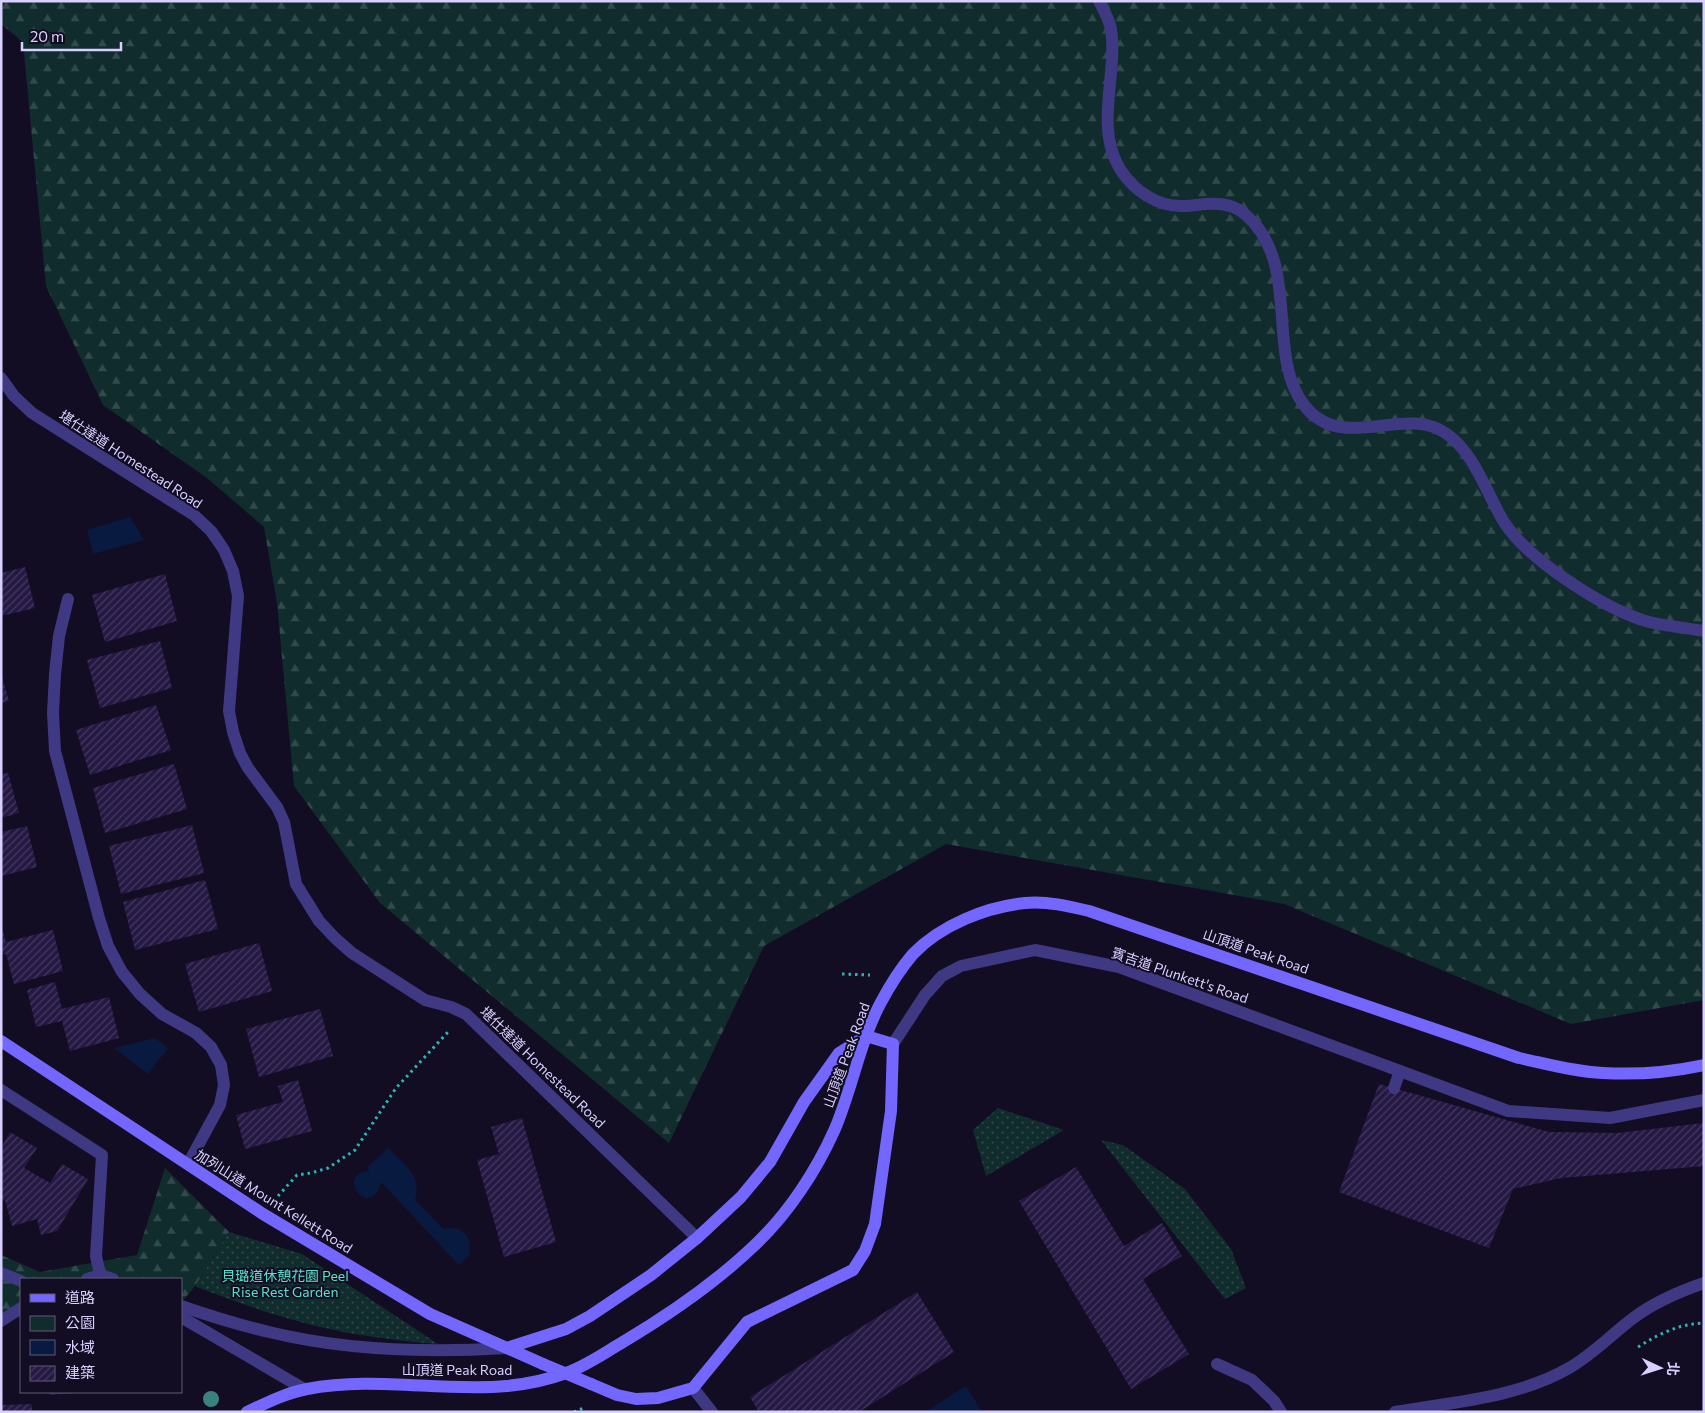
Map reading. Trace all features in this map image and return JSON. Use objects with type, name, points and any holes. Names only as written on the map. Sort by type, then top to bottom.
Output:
[{"type":"main road","name":"山頂道 Peak Road","points":[[246,1412],[267,1402],[304,1389],[337,1384],[371,1383],[457,1387],[507,1386],[540,1381],[587,1364],[649,1326],[732,1265],[758,1242],[778,1220],[813,1170],[832,1135],[842,1112],[866,1036],[880,1004],[898,974],[914,954],[934,936],[958,922],[984,912],[1025,903],[1044,903],[1067,906],[1118,919],[1519,1058],[1569,1069],[1634,1074],[1704,1065]]},
{"type":"main road","points":[[507,1348],[566,1328],[590,1316],[650,1275],[698,1238],[741,1197],[770,1162],[804,1102],[839,1053],[866,1036],[893,1044],[891,1111],[874,1224],[865,1251],[853,1270],[747,1322],[693,1388]]},
{"type":"main road","name":"加列山道 Mount Kellett Road","points":[[1,1041],[263,1214],[430,1314],[617,1395],[636,1399],[658,1398],[693,1388]]},
{"type":"street","points":[[1099,1],[1109,20],[1111,29],[1112,54],[1108,131],[1110,148],[1117,162],[1130,182],[1158,202],[1175,206],[1225,204],[1244,213],[1253,222],[1268,246],[1276,270],[1288,370],[1299,397],[1310,412],[1317,418],[1330,424],[1350,428],[1374,428],[1414,423],[1438,428],[1456,441],[1471,461],[1504,522],[1518,540],[1565,578],[1607,605],[1634,617],[1650,622],[1704,631]]},
{"type":"street","name":"堪仕達道 Homestead Road","points":[[1,378],[14,396],[32,413],[194,515],[210,531],[224,550],[233,572],[238,596],[229,710],[233,732],[240,753],[248,768],[277,807],[284,822],[296,884],[319,922],[352,953],[426,1000],[466,1014],[698,1238]]},
{"type":"street","points":[[68,599],[59,636],[54,674],[55,751],[108,946],[122,972],[140,994],[162,1014],[206,1042],[221,1065],[224,1085],[220,1105],[188,1164]]},
{"type":"street","name":"賓吉道 Plunkett's Road","points":[[893,1044],[925,995],[942,976],[961,966],[1035,950],[1119,967],[1508,1112],[1610,1118],[1704,1100]]},
{"type":"street","points":[[1394,1088],[1400,1071]]},
{"type":"street","points":[[1,1090],[102,1155],[96,1256],[100,1275]]},
{"type":"street","points":[[1,1273],[20,1281]]},
{"type":"street","points":[[90,1278],[100,1275],[109,1278]]},
{"type":"street","points":[[1395,1412],[1509,1392],[1548,1379],[1582,1360],[1632,1319],[1654,1304],[1704,1283]]},
{"type":"street","points":[[182,1306],[223,1320],[316,1342],[363,1348],[411,1351],[507,1348]]},
{"type":"street","points":[[1,1321],[20,1309]]},
{"type":"street","points":[[182,1318],[304,1389]]},
{"type":"street","points":[[1217,1364],[1252,1380],[1274,1401],[1281,1412]]},
{"type":"street","points":[[693,1388],[712,1412]]},
{"type":"path","points":[[263,1214],[297,1175],[328,1168],[355,1150],[396,1088],[466,1014]]},
{"type":"path","points":[[1630,1352],[1662,1332],[1693,1323],[1704,1323]]},
{"type":"green space","points":[[1,1],[1704,1],[1704,1000],[1571,1024],[1284,904],[946,844],[764,946],[669,1143],[380,903],[294,786],[277,603],[264,527],[207,478],[103,405],[46,286],[23,42],[1,24]]},
{"type":"green space","points":[[998,1108],[1064,1130],[986,1176],[973,1130]]},
{"type":"green space","points":[[1101,1140],[1123,1145],[1185,1189],[1231,1249],[1246,1288],[1225,1299]]},
{"type":"green space","points":[[165,1168],[229,1232],[195,1286],[182,1302],[182,1278],[20,1278],[20,1316],[1,1320],[1,1255],[40,1272],[137,1255]]},
{"type":"green space","name":"貝璐道休憩花園 Peel Rise Rest Garden","points":[[229,1232],[302,1254],[438,1344],[365,1336],[312,1325],[256,1309],[195,1286]]},
{"type":"water","points":[[130,517],[144,540],[93,554],[87,530]]},
{"type":"water","points":[[155,1038],[168,1048],[148,1074],[114,1048]]},
{"type":"water","points":[[388,1148],[414,1177],[417,1192],[415,1200],[443,1229],[456,1229],[468,1238],[469,1256],[459,1265],[381,1182],[376,1193],[370,1198],[363,1197],[358,1192],[355,1186],[355,1179],[359,1173],[370,1171],[367,1168]]},
{"type":"water","points":[[966,1386],[982,1412],[925,1412]]},
{"type":"building","points":[[25,567],[35,608],[1,616],[1,573]]},
{"type":"building","points":[[165,574],[177,621],[105,642],[92,595]]},
{"type":"building","points":[[160,641],[172,688],[100,708],[87,660]]},
{"type":"building","points":[[1,673],[9,701],[1,703]]},
{"type":"building","points":[[156,705],[171,750],[90,775],[76,730]]},
{"type":"building","points":[[174,764],[187,809],[105,833],[93,788]]},
{"type":"building","points":[[8,773],[19,813],[1,818],[1,774]]},
{"type":"building","points":[[192,825],[204,873],[121,894],[109,846]]},
{"type":"building","points":[[27,826],[37,867],[1,876],[1,832]]},
{"type":"building","points":[[205,880],[218,929],[135,950],[123,902]]},
{"type":"building","points":[[1,924],[6,942],[53,930],[63,971],[14,984],[6,954],[1,955]]},
{"type":"building","points":[[259,943],[272,991],[199,1012],[185,964]]},
{"type":"building","points":[[55,982],[62,1009],[109,997],[119,1038],[70,1051],[62,1021],[36,1027],[27,990]]},
{"type":"building","points":[[320,1009],[333,1056],[259,1077],[246,1029]]},
{"type":"building","points":[[298,1080],[312,1131],[245,1149],[236,1115],[283,1102],[278,1086]]},
{"type":"building","points":[[1379,1084],[1549,1132],[1617,1133],[1704,1123],[1704,1166],[1561,1178],[1513,1189],[1489,1248],[1339,1192]]},
{"type":"building","points":[[522,1118],[556,1242],[504,1257],[477,1160],[499,1154],[491,1127]]},
{"type":"building","points":[[10,1132],[37,1148],[24,1168],[50,1183],[62,1164],[88,1179],[57,1231],[41,1235],[37,1219],[12,1226],[5,1200],[1,1201],[1,1148]]},
{"type":"building","points":[[1076,1167],[1124,1246],[1162,1223],[1182,1256],[1143,1279],[1189,1354],[1131,1389],[1019,1201]]},
{"type":"building","points":[[917,1292],[954,1352],[859,1412],[759,1412],[750,1397]]},
{"type":"building","points":[[49,1393],[75,1393],[49,1395]]},
{"type":"building","points":[[32,1404],[32,1412],[1,1412],[1,1405]]}]
